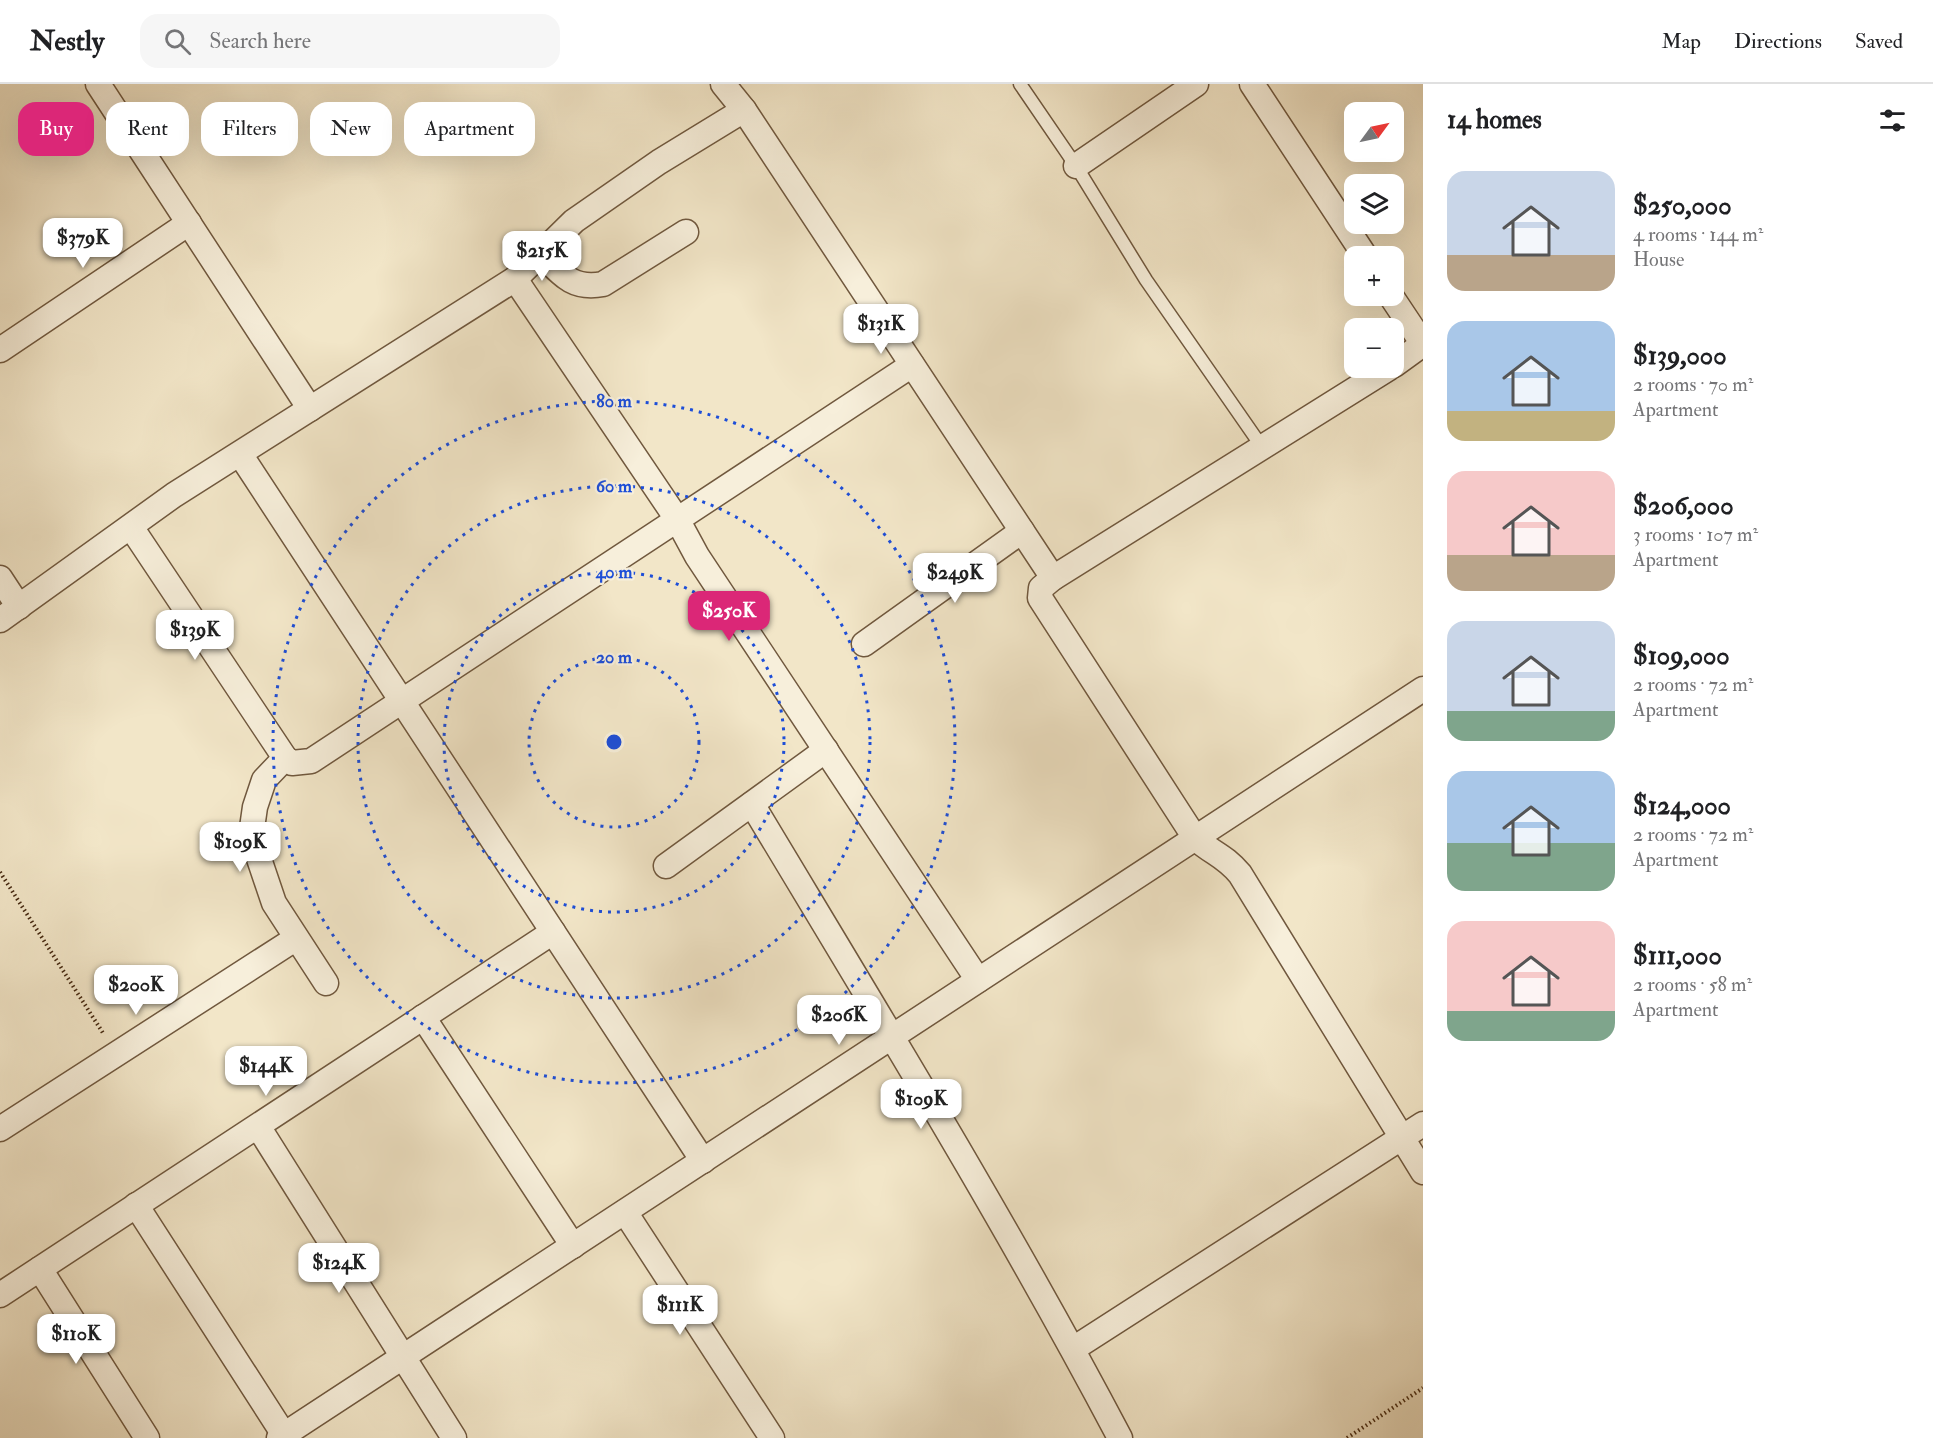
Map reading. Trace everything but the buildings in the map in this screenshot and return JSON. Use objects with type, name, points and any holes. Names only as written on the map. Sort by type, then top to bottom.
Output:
[{"type":"street","points":[[98,84],[310,409]]},
{"type":"street","points":[[723,84],[744,110],[1053,578]]},
{"type":"street","points":[[1076,166],[1196,84]]},
{"type":"street","points":[[1252,84],[1358,246]]},
{"type":"street","points":[[0,578],[9,613],[174,495],[515,279],[574,221],[659,162],[744,110]]},
{"type":"street","points":[[0,350],[189,223]]},
{"type":"street","points":[[541,253],[558,272],[577,285],[591,286],[603,284],[686,232]]},
{"type":"street","points":[[515,279],[677,519],[697,556],[978,980]]},
{"type":"street","points":[[1398,306],[1423,344],[1404,357]]},
{"type":"street","points":[[131,526],[285,758],[292,763],[311,762],[912,365]]},
{"type":"street","points":[[1373,378],[1053,578],[1041,588],[1040,598],[1044,608],[1195,838],[1211,852],[1226,857],[1240,874],[1423,1172]]},
{"type":"street","points":[[240,454],[703,1161]]},
{"type":"street","points":[[864,644],[1022,531]]},
{"type":"street","points":[[136,1206],[283,1437],[1423,689]]},
{"type":"street","points":[[666,866],[826,750]]},
{"type":"street","points":[[285,758],[264,780],[255,807],[251,835],[274,903],[326,983]]},
{"type":"street","points":[[752,804],[892,1037],[1073,1349],[1120,1438]]},
{"type":"street","points":[[0,1295],[259,1128],[554,932]]},
{"type":"street","points":[[0,1129],[296,939]]},
{"type":"street","points":[[423,1017],[573,1246]]},
{"type":"street","points":[[1073,1349],[1423,1124]]},
{"type":"street","points":[[259,1128],[454,1438]]},
{"type":"street","points":[[625,1212],[772,1438]]},
{"type":"street","points":[[40,1269],[147,1438]]},
{"type":"lane","points":[[1020,84],[1076,166],[1146,280],[1262,447]]},
{"type":"path","points":[[0,872],[117,1054]]},
{"type":"path","points":[[1347,1438],[1423,1388]]}]
